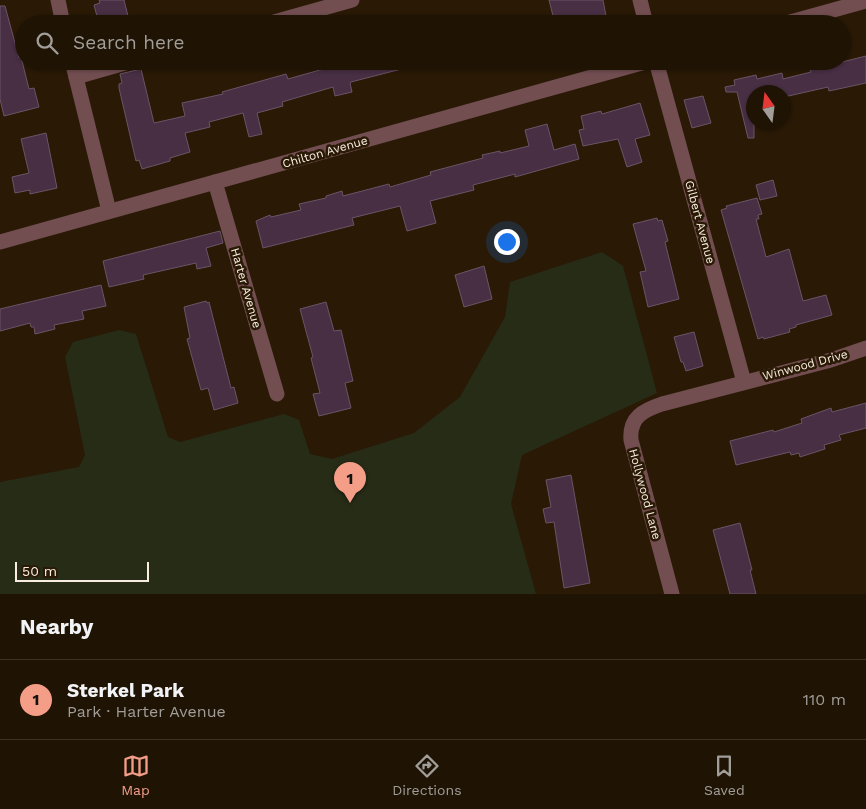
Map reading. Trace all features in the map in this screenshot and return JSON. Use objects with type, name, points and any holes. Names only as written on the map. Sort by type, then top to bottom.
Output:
[{"type":"street","points":[[58,0],[61,15]]},
{"type":"street","points":[[299,15],[352,0]]},
{"type":"street","points":[[640,0],[644,15]]},
{"type":"street","points":[[814,15],[866,0]]},
{"type":"street","points":[[74,70],[109,211]]},
{"type":"street","points":[[76,77],[100,70]]},
{"type":"street","name":"Chilton Avenue","points":[[0,242],[617,70]]},
{"type":"street","name":"Gilbert Avenue","points":[[658,70],[744,382]]},
{"type":"street","name":"Harter Avenue","points":[[215,182],[277,394]]},
{"type":"street","name":"Winwood Drive","points":[[744,382],[831,360],[866,348]]},
{"type":"street","name":"Hollywood Lane","points":[[672,594],[631,440],[630,430],[634,421],[650,408],[744,382]]},
{"type":"green space","points":[[602,252],[623,266],[657,393],[522,455],[511,504],[536,594],[0,594],[0,482],[79,467],[85,455],[65,357],[73,342],[119,330],[136,334],[168,437],[180,442],[284,414],[299,420],[310,454],[332,459],[414,433],[460,397],[505,317],[510,282]]},
{"type":"building","points":[[99,0],[124,0],[128,15],[97,15],[94,5],[100,3]]},
{"type":"building","points":[[549,0],[603,0],[606,15],[553,15]]},
{"type":"building","points":[[0,6],[5,6],[15,43],[15,70],[24,70],[29,89],[34,88],[39,107],[4,116],[0,99]]},
{"type":"building","points":[[866,56],[866,83],[829,91],[828,87],[791,95],[791,85],[746,85],[746,130],[737,92],[726,92],[725,87],[735,85],[734,80],[756,75],[757,79],[782,73],[783,79],[811,72],[810,70],[851,70],[851,60]]},
{"type":"building","points":[[141,70],[154,123],[185,116],[182,103],[223,94],[222,92],[286,74],[288,79],[320,70],[398,70],[351,82],[352,92],[335,96],[333,87],[282,102],[283,106],[257,113],[262,134],[249,137],[243,113],[209,122],[210,127],[185,133],[190,152],[170,158],[170,161],[142,169],[139,160],[136,161],[119,88],[119,84],[122,83],[120,74]]},
{"type":"building","points":[[703,96],[711,123],[692,128],[684,100]]},
{"type":"building","points":[[640,103],[650,135],[635,139],[642,162],[627,167],[618,139],[583,146],[579,130],[584,129],[581,116],[601,111],[602,114]]},
{"type":"building","points":[[547,124],[554,150],[575,144],[579,159],[515,177],[515,174],[473,185],[474,190],[430,201],[436,223],[407,231],[400,206],[352,218],[354,225],[263,248],[256,221],[270,215],[271,217],[301,210],[299,204],[326,198],[326,196],[342,191],[343,196],[389,184],[390,187],[431,175],[430,172],[483,158],[482,155],[529,146],[525,130]]},
{"type":"building","points":[[746,130],[754,130],[754,138],[748,138]]},
{"type":"building","points":[[46,133],[57,188],[30,194],[30,190],[15,193],[12,177],[29,173],[21,139]]},
{"type":"building","points":[[773,180],[777,196],[760,200],[756,185]]},
{"type":"building","points":[[757,198],[762,214],[758,215],[759,219],[756,219],[766,257],[789,249],[803,301],[826,295],[832,315],[796,325],[796,327],[789,329],[790,332],[764,339],[763,337],[758,339],[721,210],[727,208],[726,206]]},
{"type":"building","points":[[657,218],[658,221],[662,220],[668,241],[665,242],[679,299],[648,307],[640,272],[646,271],[633,224]]},
{"type":"building","points":[[220,231],[223,243],[206,248],[211,266],[197,269],[196,263],[143,275],[144,279],[109,287],[103,261]]},
{"type":"building","points":[[484,266],[492,299],[464,307],[455,275]]},
{"type":"building","points":[[101,285],[106,306],[82,311],[84,319],[54,325],[55,329],[35,334],[34,327],[31,327],[30,323],[0,331],[0,309]]},
{"type":"building","points":[[206,301],[207,303],[209,302],[231,388],[234,387],[238,403],[214,410],[208,388],[201,390],[187,339],[190,338],[184,307]]},
{"type":"building","points":[[326,302],[334,331],[341,330],[353,381],[345,383],[351,408],[319,416],[313,394],[320,393],[311,358],[313,357],[300,309]]},
{"type":"building","points":[[694,332],[703,366],[686,371],[683,362],[681,362],[674,337]]},
{"type":"building","points":[[866,403],[866,428],[839,435],[841,440],[824,445],[825,449],[800,457],[799,453],[791,455],[790,452],[736,465],[730,441],[773,430],[774,432],[802,423],[801,419],[831,408],[832,412]]},
{"type":"building","points":[[571,475],[590,583],[564,588],[554,522],[546,523],[543,509],[551,507],[546,480]]},
{"type":"building","points":[[740,523],[756,594],[730,594],[713,530]]},
{"type":"place","name":"Sterkel Park","points":[[350,503]]}]
